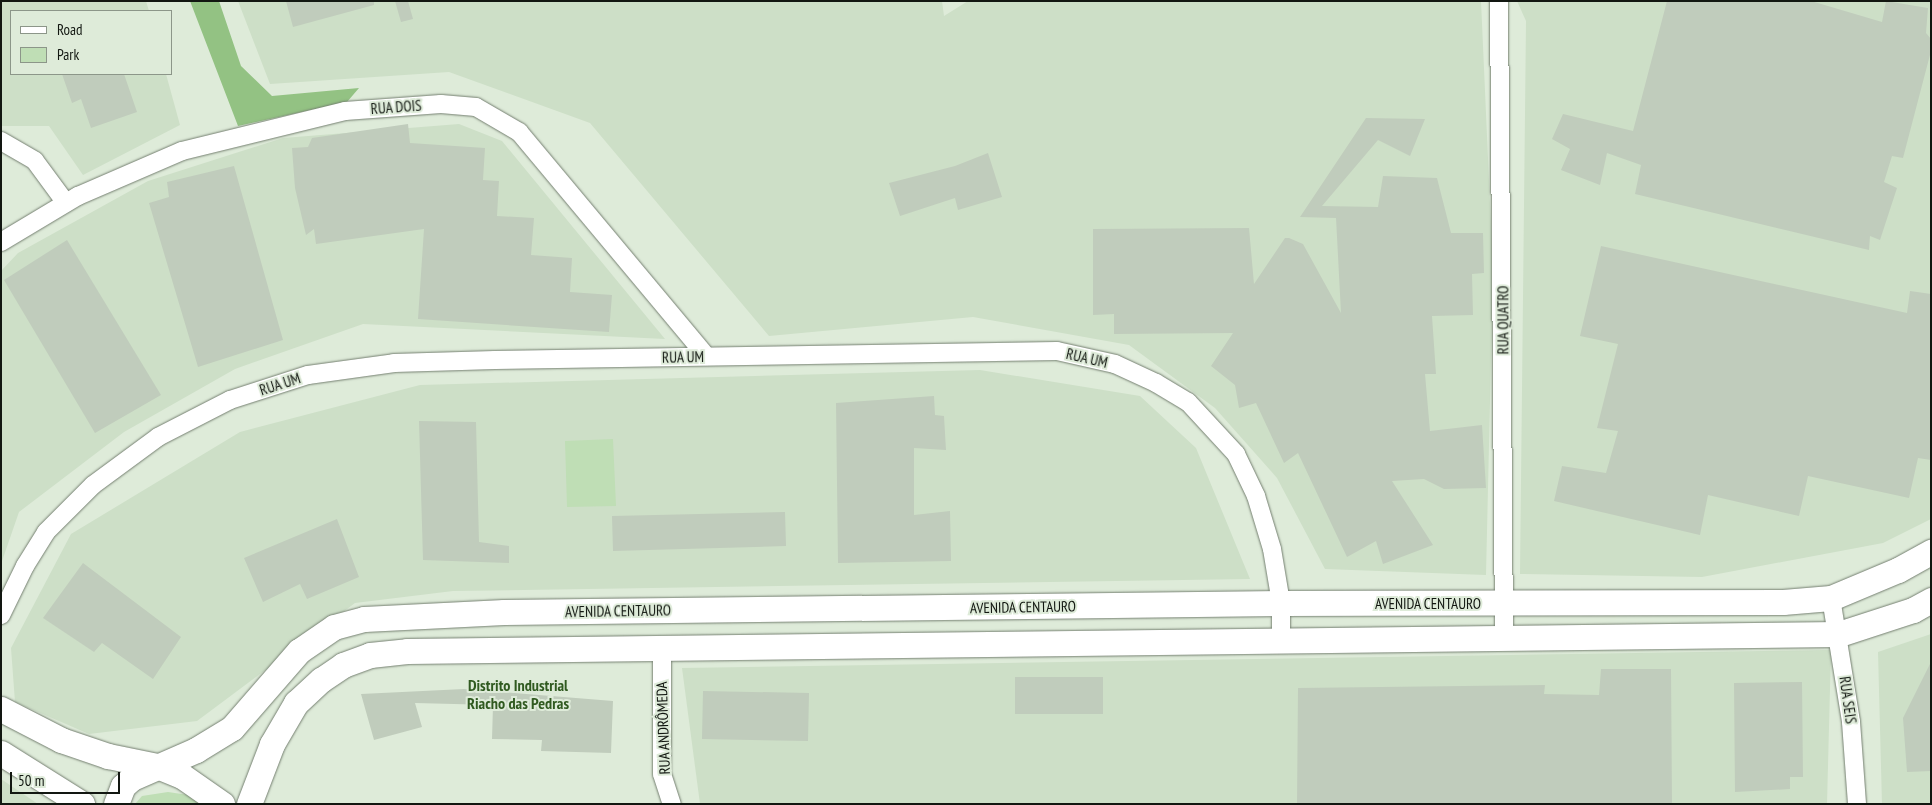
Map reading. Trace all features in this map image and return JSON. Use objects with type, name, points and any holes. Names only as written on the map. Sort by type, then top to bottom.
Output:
[{"type":"street","name":"RUA QUATRO","points":[[1499,1],[1504,640]]},
{"type":"street","name":"RUA DOIS","points":[[1,242],[66,202],[182,150],[345,111],[441,104],[476,107],[519,132],[706,356]]},
{"type":"street","points":[[1,142],[35,161],[66,202]]},
{"type":"street","name":"RUA UM","points":[[1,615],[25,566],[46,532],[93,485],[158,437],[230,400],[308,375],[394,363],[1057,351],[1115,364],[1188,402],[1236,454],[1256,496],[1264,522],[1281,603],[1282,640]]},
{"type":"street","name":"AVENIDA CENTAURO","points":[[116,804],[123,786],[132,778],[196,750],[232,728],[300,651],[334,627],[364,619],[504,612],[1281,603],[1783,602],[1831,598],[1898,570],[1931,552]]},
{"type":"street","name":"RUA SEIS","points":[[1831,598],[1839,634],[1851,722],[1857,804]]},
{"type":"street","points":[[249,804],[272,744],[296,703],[321,680],[343,665],[370,655],[406,651],[662,651],[1282,640],[1504,640],[1839,634],[1914,610],[1931,600]]},
{"type":"street","name":"RUA ANDRÔMEDA","points":[[662,651],[662,774],[672,804]]},
{"type":"street","points":[[1,709],[61,740],[108,756],[157,766],[182,776],[222,804]]},
{"type":"street","points":[[1,753],[82,804]]},
{"type":"shaded area","points":[[1,1],[146,1],[149,10],[10,10],[10,75],[166,75],[180,125],[83,175],[49,126],[1,126]]},
{"type":"shaded area","points":[[238,1],[942,1],[944,16],[968,1],[1481,1],[1493,271],[1486,575],[1325,569],[1277,478],[1215,408],[1129,345],[973,317],[769,336],[590,123],[449,72],[270,84]]},
{"type":"shaded area","points":[[1517,1],[1931,1],[1931,519],[1883,543],[1702,577],[1520,574],[1526,21]]},
{"type":"shaded area","points":[[459,124],[502,141],[665,339],[363,324],[235,369],[124,432],[19,512],[1,564],[1,271],[18,253],[148,181],[283,138]]},
{"type":"shaded area","points":[[980,370],[1140,396],[1196,448],[1250,579],[453,591],[355,603],[197,721],[89,734],[15,702],[11,648],[71,534],[240,432],[420,385]]},
{"type":"shaded area","points":[[1931,634],[1931,804],[1882,804],[1878,652]]},
{"type":"shaded area","points":[[1831,650],[1827,804],[700,804],[682,668]]},
{"type":"shaded area","points":[[1,779],[38,804],[1,804]]},
{"type":"green space","points":[[190,1],[219,1],[241,66],[272,96],[359,88],[347,102],[238,126]]},
{"type":"green space","points":[[613,439],[616,506],[567,507],[565,441]]},
{"type":"green space","points":[[168,792],[195,796],[203,804],[135,804],[142,796]]},
{"type":"building","points":[[286,1],[374,1],[374,5],[293,27]]},
{"type":"building","points":[[395,1],[408,1],[413,19],[401,22]]},
{"type":"building","points":[[1667,1],[1811,1],[1882,22],[1886,1],[1928,8],[1926,33],[1931,39],[1931,51],[1903,158],[1892,156],[1884,182],[1897,188],[1880,240],[1870,236],[1869,250],[1635,194],[1641,165],[1607,153],[1600,185],[1561,170],[1570,149],[1552,139],[1563,114],[1633,131]]},
{"type":"building","points":[[62,75],[124,75],[137,112],[91,128],[81,99],[72,103]]},
{"type":"building","points":[[1366,118],[1425,119],[1410,156],[1378,140],[1322,206],[1378,207],[1383,176],[1437,178],[1451,233],[1483,233],[1484,273],[1472,274],[1473,315],[1432,316],[1436,374],[1425,374],[1430,431],[1482,425],[1486,488],[1444,489],[1424,479],[1392,481],[1433,545],[1383,564],[1376,541],[1347,557],[1298,453],[1284,463],[1256,403],[1239,408],[1235,385],[1211,366],[1233,333],[1114,334],[1114,314],[1093,315],[1093,229],[1249,228],[1254,284],[1285,238],[1289,238],[1303,244],[1341,313],[1336,218],[1300,217]]},
{"type":"building","points":[[408,124],[410,143],[485,148],[483,180],[499,181],[497,216],[534,218],[531,255],[572,258],[570,292],[612,295],[609,332],[418,319],[424,229],[316,244],[314,229],[306,235],[295,188],[292,148],[308,147],[312,138]]},
{"type":"building","points":[[988,153],[1002,197],[958,210],[955,198],[900,216],[889,183],[955,166]]},
{"type":"building","points":[[234,166],[283,340],[198,367],[149,203],[169,197],[167,182]]},
{"type":"building","points":[[67,240],[161,395],[95,433],[4,280]]},
{"type":"building","points":[[1601,246],[1907,313],[1910,291],[1931,294],[1931,460],[1918,458],[1909,498],[1808,476],[1799,516],[1708,495],[1700,535],[1554,501],[1562,466],[1606,473],[1618,431],[1597,428],[1618,344],[1580,336]]},
{"type":"building","points":[[934,396],[935,415],[944,416],[946,450],[914,448],[914,515],[950,511],[951,561],[838,563],[836,403]]},
{"type":"building","points":[[419,421],[476,422],[479,542],[509,546],[509,563],[423,560]]},
{"type":"building","points":[[785,512],[786,546],[613,551],[612,516]]},
{"type":"building","points":[[337,519],[359,577],[307,599],[300,584],[263,602],[244,558]]},
{"type":"building","points":[[83,563],[181,637],[153,679],[102,643],[94,652],[43,618]]},
{"type":"building","points":[[1931,662],[1931,771],[1907,772],[1903,718]]},
{"type":"building","points":[[1601,669],[1671,669],[1672,804],[1297,804],[1298,688],[1545,685],[1544,694],[1599,695]]},
{"type":"building","points":[[1015,677],[1103,677],[1103,714],[1015,714]]},
{"type":"building","points":[[1802,682],[1803,777],[1790,777],[1790,789],[1735,792],[1734,683]]},
{"type":"building","points":[[464,689],[613,701],[611,753],[541,751],[542,740],[492,739],[493,705],[415,703],[422,727],[374,740],[361,694]]},
{"type":"building","points":[[703,691],[809,693],[808,741],[702,739]]},
{"type":"district","name":"Distrito Industrial Riacho das Pedras","points":[[518,694]]}]
